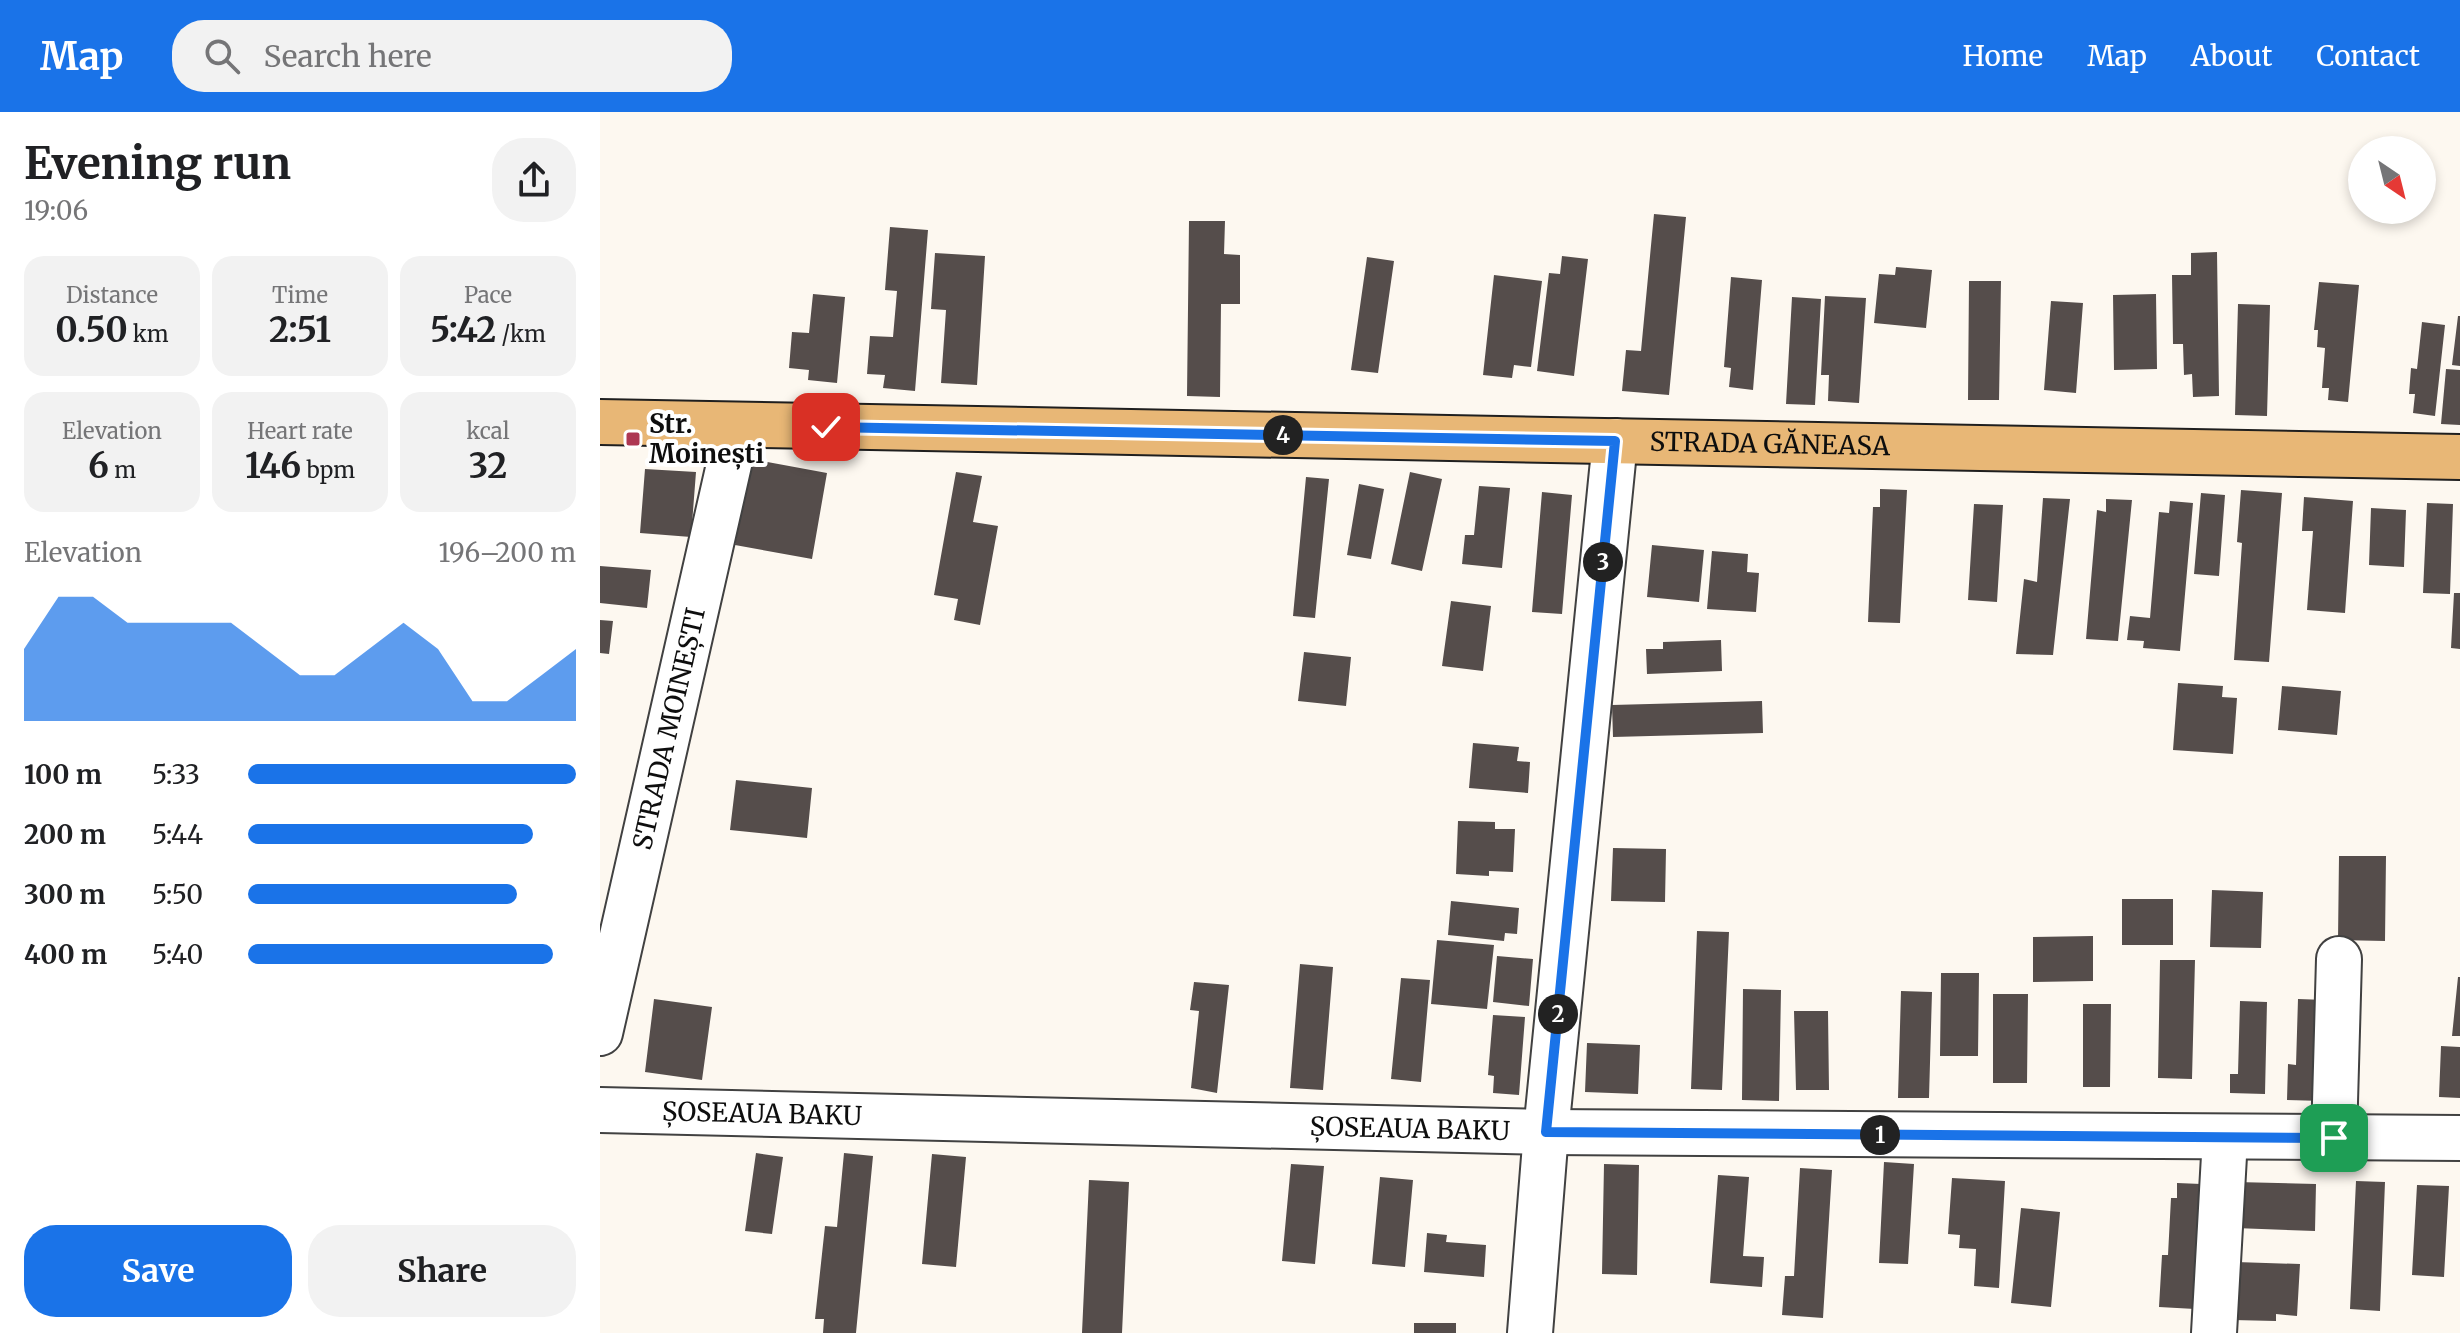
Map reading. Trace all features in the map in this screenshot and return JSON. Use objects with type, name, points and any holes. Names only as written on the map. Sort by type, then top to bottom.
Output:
[{"type":"main road","name":"STRADA GĂNEASA","points":[[600,422],[2460,457]]},
{"type":"street","name":"STRADA MOINEȘTI","points":[[600,1033],[738,425]]},
{"type":"street","points":[[1530,1333],[1546,1132],[1615,441]]},
{"type":"street","points":[[2334,1138],[2339,959]]},
{"type":"street","name":"ȘOSEAUA BAKU","points":[[600,1110],[1546,1132],[2460,1138]]},
{"type":"street","points":[[2214,1333],[2225,1138]]},
{"type":"building","points":[[1654,214],[1686,217],[1669,395],[1622,391],[1626,350],[1641,351]]},
{"type":"building","points":[[1189,221],[1225,221],[1224,254],[1240,255],[1240,304],[1221,304],[1220,397],[1187,396]]},
{"type":"building","points":[[890,227],[928,230],[915,391],[883,388],[885,375],[867,374],[870,336],[893,337],[897,291],[885,290]]},
{"type":"building","points":[[2217,252],[2219,396],[2193,397],[2192,374],[2184,375],[2183,344],[2173,344],[2172,275],[2191,275],[2191,253]]},
{"type":"building","points":[[935,253],[985,256],[977,385],[941,383],[946,310],[931,309]]},
{"type":"building","points":[[1562,256],[1588,259],[1574,376],[1537,371],[1549,273],[1560,274]]},
{"type":"building","points":[[1367,257],[1394,261],[1378,373],[1351,370]]},
{"type":"building","points":[[1896,267],[1932,270],[1926,328],[1874,323],[1879,274],[1895,275]]},
{"type":"building","points":[[1494,275],[1542,281],[1531,367],[1514,365],[1512,378],[1483,375]]},
{"type":"building","points":[[1731,277],[1762,280],[1753,390],[1729,387],[1731,368],[1724,367]]},
{"type":"building","points":[[1969,281],[2001,281],[1999,400],[1968,400]]},
{"type":"building","points":[[2319,282],[2359,285],[2348,402],[2328,400],[2329,388],[2322,388],[2325,348],[2317,347],[2318,330],[2314,330]]},
{"type":"building","points":[[813,294],[845,297],[837,383],[808,380],[809,370],[789,368],[792,332],[809,333]]},
{"type":"building","points":[[2156,294],[2157,369],[2114,370],[2113,295]]},
{"type":"building","points":[[1825,296],[1866,298],[1859,403],[1828,401],[1829,375],[1821,375]]},
{"type":"building","points":[[1792,297],[1821,299],[1815,405],[1786,404]]},
{"type":"building","points":[[2051,301],[2083,303],[2076,393],[2044,390]]},
{"type":"building","points":[[2238,304],[2270,305],[2267,416],[2235,415]]},
{"type":"building","points":[[2460,316],[2460,366],[2452,365]]},
{"type":"building","points":[[2422,322],[2445,325],[2435,416],[2413,413],[2415,394],[2409,394],[2411,368],[2417,369]]},
{"type":"building","points":[[2446,369],[2460,370],[2460,425],[2441,424]]},
{"type":"building","points":[[751,459],[827,473],[812,559],[735,545]]},
{"type":"building","points":[[645,469],[696,472],[691,537],[640,533]]},
{"type":"building","points":[[956,472],[982,476],[973,522],[998,526],[980,625],[954,620],[958,599],[934,595]]},
{"type":"building","points":[[1410,472],[1442,479],[1422,571],[1391,564]]},
{"type":"building","points":[[1306,477],[1329,479],[1315,618],[1293,616]]},
{"type":"building","points":[[1359,484],[1384,489],[1371,559],[1347,555]]},
{"type":"building","points":[[1479,486],[1510,488],[1502,568],[1462,564],[1465,535],[1474,535]]},
{"type":"building","points":[[1880,489],[1907,490],[1900,623],[1868,622],[1873,507],[1880,507]]},
{"type":"building","points":[[2241,490],[2282,493],[2269,662],[2234,660],[2242,543],[2237,542]]},
{"type":"building","points":[[1542,492],[1572,495],[1562,614],[1532,612]]},
{"type":"building","points":[[2201,493],[2225,495],[2219,576],[2194,574]]},
{"type":"building","points":[[2304,497],[2353,501],[2345,613],[2307,610],[2313,531],[2302,531]]},
{"type":"building","points":[[2043,498],[2070,499],[2053,655],[2016,654],[2024,579],[2037,582]]},
{"type":"building","points":[[2106,499],[2132,500],[2118,641],[2086,639],[2097,510],[2106,512]]},
{"type":"building","points":[[2170,501],[2193,503],[2180,651],[2143,648],[2144,641],[2127,640],[2130,616],[2150,618],[2159,512],[2169,513]]},
{"type":"building","points":[[2427,503],[2453,504],[2450,594],[2423,593]]},
{"type":"building","points":[[1974,504],[2003,505],[1997,602],[1968,600]]},
{"type":"building","points":[[2371,508],[2406,510],[2404,567],[2369,565]]},
{"type":"building","points":[[1652,545],[1704,550],[1699,602],[1647,597]]},
{"type":"building","points":[[1712,551],[1748,554],[1747,572],[1759,573],[1756,612],[1707,609]]},
{"type":"building","points":[[600,566],[651,570],[647,608],[600,603]]},
{"type":"building","points":[[2454,593],[2460,593],[2460,649],[2451,648]]},
{"type":"building","points":[[1451,601],[1491,606],[1483,671],[1442,666]]},
{"type":"building","points":[[600,620],[613,621],[609,654],[600,653]]},
{"type":"building","points":[[1721,640],[1722,671],[1647,674],[1646,649],[1663,649],[1663,642]]},
{"type":"building","points":[[1304,652],[1351,657],[1346,706],[1298,701]]},
{"type":"building","points":[[2178,683],[2223,686],[2222,697],[2237,698],[2233,754],[2173,750]]},
{"type":"building","points":[[2282,686],[2341,691],[2337,735],[2278,730]]},
{"type":"building","points":[[1762,701],[1763,733],[1613,737],[1612,705]]},
{"type":"building","points":[[1473,743],[1519,747],[1517,761],[1530,762],[1528,793],[1469,788]]},
{"type":"building","points":[[736,780],[812,788],[807,838],[730,830]]},
{"type":"building","points":[[1458,821],[1495,822],[1495,829],[1515,829],[1513,872],[1489,871],[1489,876],[1456,874]]},
{"type":"building","points":[[1613,848],[1666,849],[1665,902],[1611,901]]},
{"type":"building","points":[[2339,856],[2386,856],[2385,941],[2338,940]]},
{"type":"building","points":[[2212,890],[2263,892],[2261,948],[2210,947]]},
{"type":"building","points":[[2122,899],[2173,899],[2173,945],[2122,945]]},
{"type":"building","points":[[1451,901],[1519,908],[1517,934],[1505,933],[1504,941],[1448,935]]},
{"type":"building","points":[[1697,931],[1729,932],[1722,1090],[1691,1089]]},
{"type":"building","points":[[2093,936],[2093,981],[2033,982],[2033,937]]},
{"type":"building","points":[[1437,940],[1494,945],[1487,1009],[1431,1004]]},
{"type":"building","points":[[1497,956],[1533,959],[1529,1006],[1493,1002]]},
{"type":"building","points":[[2160,960],[2195,960],[2192,1079],[2158,1078]]},
{"type":"building","points":[[1300,964],[1333,967],[1323,1090],[1290,1088]]},
{"type":"building","points":[[1941,973],[1979,973],[1978,1056],[1940,1056]]},
{"type":"building","points":[[2458,977],[2460,1036],[2452,1036]]},
{"type":"building","points":[[1401,978],[1430,980],[1421,1082],[1391,1079]]},
{"type":"building","points":[[1194,982],[1229,985],[1217,1093],[1191,1088],[1199,1011],[1190,1010]]},
{"type":"building","points":[[1743,989],[1781,990],[1779,1101],[1742,1100]]},
{"type":"building","points":[[1901,991],[1932,992],[1929,1098],[1898,1098]]},
{"type":"building","points":[[1993,994],[2028,994],[2027,1083],[1993,1083]]},
{"type":"building","points":[[654,999],[712,1007],[702,1080],[645,1072]]},
{"type":"building","points":[[2298,999],[2326,1000],[2323,1101],[2287,1100],[2288,1064],[2296,1065]]},
{"type":"building","points":[[2240,1001],[2267,1002],[2265,1094],[2230,1093],[2230,1074],[2238,1074]]},
{"type":"building","points":[[2083,1004],[2111,1004],[2110,1087],[2083,1087]]},
{"type":"building","points":[[1794,1011],[1828,1011],[1829,1090],[1796,1090]]},
{"type":"building","points":[[1493,1015],[1525,1017],[1519,1095],[1493,1093],[1494,1076],[1488,1075]]},
{"type":"building","points":[[1587,1043],[1640,1045],[1638,1094],[1585,1092]]},
{"type":"building","points":[[2441,1046],[2460,1047],[2460,1098],[2439,1097]]},
{"type":"building","points":[[756,1153],[783,1157],[772,1234],[745,1231]]},
{"type":"building","points":[[844,1153],[873,1156],[856,1333],[823,1333],[824,1319],[815,1319],[825,1226],[837,1227]]},
{"type":"building","points":[[932,1154],[966,1157],[956,1267],[922,1264]]},
{"type":"building","points":[[1884,1162],[1914,1164],[1908,1264],[1879,1263]]},
{"type":"building","points":[[1291,1164],[1324,1166],[1315,1264],[1282,1261]]},
{"type":"building","points":[[1604,1164],[1639,1165],[1637,1275],[1602,1274]]},
{"type":"building","points":[[1800,1168],[1832,1170],[1823,1318],[1782,1315],[1785,1276],[1794,1276]]},
{"type":"building","points":[[1718,1175],[1749,1177],[1743,1256],[1764,1257],[1762,1287],[1710,1283]]},
{"type":"building","points":[[1380,1177],[1413,1180],[1405,1267],[1372,1264]]},
{"type":"building","points":[[1952,1178],[2005,1181],[1999,1288],[1974,1286],[1976,1249],[1959,1248],[1960,1235],[1948,1234]]},
{"type":"building","points":[[1089,1180],[1129,1182],[1122,1333],[1082,1333]]},
{"type":"building","points":[[2356,1181],[2385,1182],[2380,1311],[2350,1309]]},
{"type":"building","points":[[2236,1182],[2316,1184],[2315,1231],[2235,1228]]},
{"type":"building","points":[[2177,1183],[2201,1184],[2195,1309],[2159,1307],[2162,1255],[2168,1255],[2171,1198],[2177,1198]]},
{"type":"building","points":[[2417,1185],[2449,1186],[2444,1277],[2412,1275]]},
{"type":"building","points":[[2021,1208],[2060,1212],[2051,1307],[2011,1303]]},
{"type":"building","points":[[1427,1233],[1447,1235],[1446,1242],[1486,1245],[1484,1277],[1424,1272]]},
{"type":"building","points":[[2236,1262],[2300,1264],[2297,1316],[2276,1314],[2276,1321],[2233,1320]]},
{"type":"building","points":[[1414,1323],[1456,1323],[1456,1333],[1414,1333]]},
{"type":"place","name":"Str. Moinești","points":[[633,439]]},
{"type":"route","points":[[826,427],[1615,441],[1546,1132],[2334,1138]]}]
